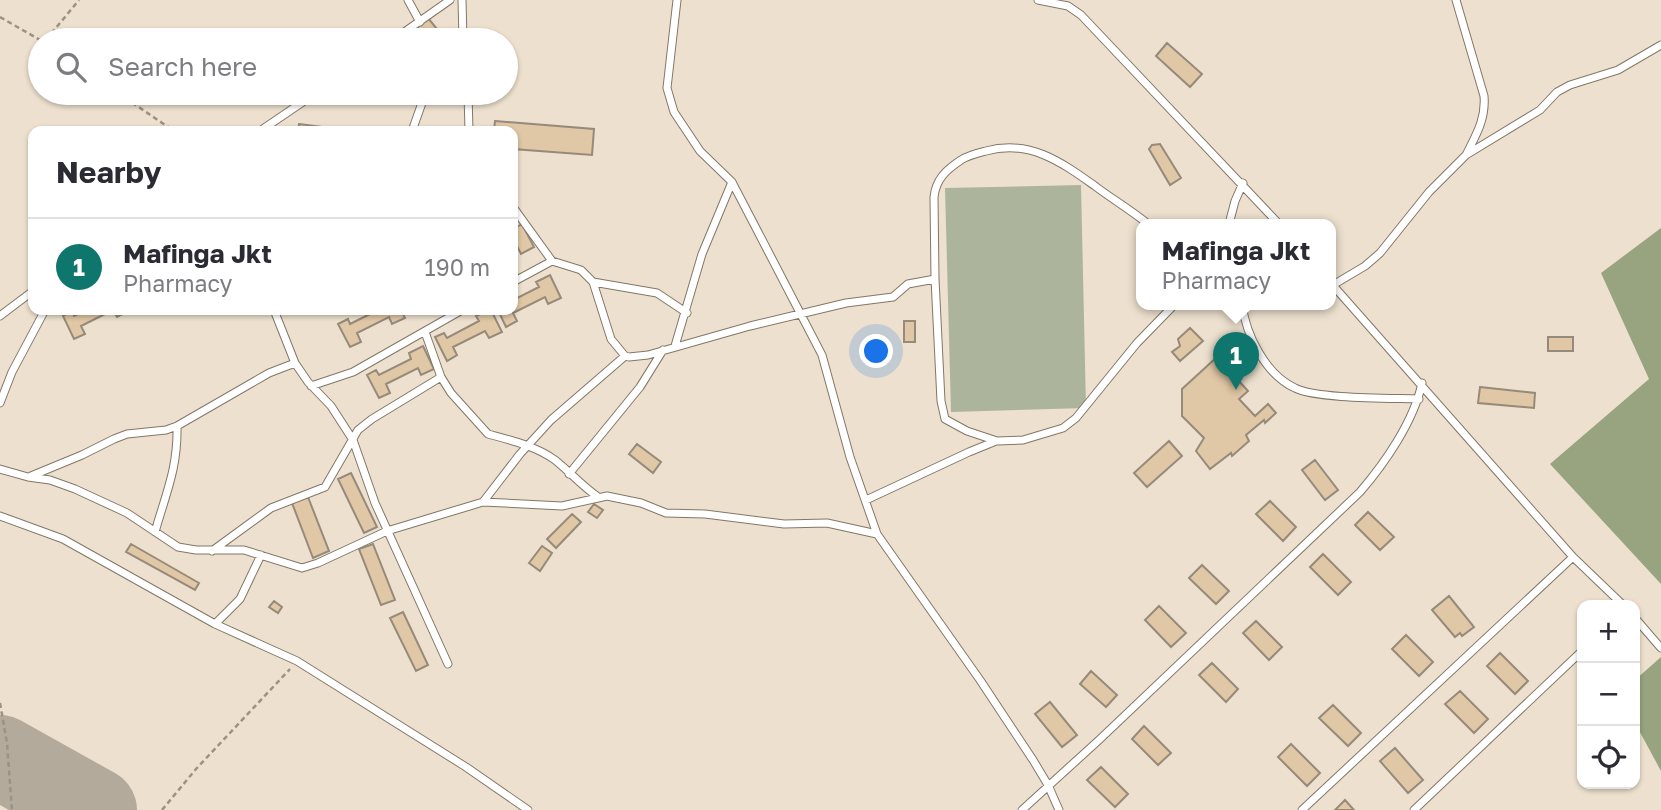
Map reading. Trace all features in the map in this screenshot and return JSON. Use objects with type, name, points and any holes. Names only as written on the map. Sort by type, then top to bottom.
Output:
[{"type":"lane","points":[[408,0],[420,22]]},
{"type":"lane","points":[[411,28],[450,0]]},
{"type":"lane","points":[[462,0],[463,28]]},
{"type":"lane","points":[[677,0],[667,88],[674,112],[700,151],[732,182],[821,355],[850,457],[877,534],[980,680],[1048,785],[1059,810]]},
{"type":"lane","points":[[1038,0],[1068,6],[1081,15],[1275,219]]},
{"type":"lane","points":[[1456,0],[1484,96],[1485,108],[1483,121],[1466,155]]},
{"type":"lane","points":[[1336,282],[1365,266],[1380,253],[1430,192],[1466,155],[1540,110],[1557,92],[1570,85],[1618,70],[1661,45]]},
{"type":"lane","points":[[267,126],[298,105]]},
{"type":"lane","points":[[414,126],[421,105]]},
{"type":"lane","points":[[468,105],[469,126]]},
{"type":"lane","points":[[998,441],[967,431],[945,419],[941,401],[935,279],[935,185],[948,169],[966,157],[1007,146],[1028,149],[1047,156],[1121,202],[1142,219]]},
{"type":"lane","points":[[676,346],[702,254],[732,182]]},
{"type":"lane","points":[[1232,219],[1235,201],[1243,183]]},
{"type":"lane","points":[[518,214],[552,261],[581,270],[593,282],[611,339],[625,356]]},
{"type":"lane","points":[[518,279],[552,261]]},
{"type":"lane","points":[[483,502],[528,446],[569,403],[625,356],[648,355],[846,303],[893,297],[908,284],[935,279]]},
{"type":"lane","points":[[593,282],[657,293],[687,313]]},
{"type":"lane","points":[[1336,288],[1573,557],[1618,600]]},
{"type":"lane","points":[[0,316],[28,295]]},
{"type":"lane","points":[[866,500],[998,441],[1023,440],[1063,428],[1076,418],[1138,343],[1169,310]]},
{"type":"lane","points":[[1243,310],[1249,335],[1260,357],[1295,389],[1326,394],[1419,399]]},
{"type":"lane","points":[[0,403],[12,372],[42,315]]},
{"type":"lane","points":[[276,315],[295,363],[311,386],[331,406],[353,440],[387,531],[448,664]]},
{"type":"lane","points":[[311,386],[353,372],[454,315]]},
{"type":"lane","points":[[425,332],[441,377],[482,430],[528,446],[555,460],[598,497]]},
{"type":"lane","points":[[569,474],[640,387],[663,349]]},
{"type":"lane","points":[[29,477],[127,434],[166,430],[177,426],[269,373],[295,363]]},
{"type":"lane","points":[[212,551],[271,508],[325,486],[355,433],[372,419],[441,377]]},
{"type":"lane","points":[[1022,810],[1360,492],[1383,465],[1419,399],[1422,383]]},
{"type":"lane","points":[[155,532],[174,476],[178,446],[177,426]]},
{"type":"lane","points":[[0,469],[50,480],[75,489],[127,513],[178,547],[212,551],[244,550],[296,566],[309,567],[387,531],[483,502],[562,506],[598,497],[618,497],[666,513],[705,514],[784,524],[827,523],[877,534]]},
{"type":"lane","points":[[0,516],[63,539],[215,624],[297,661],[466,767],[528,810]]},
{"type":"lane","points":[[215,624],[240,599],[261,555]]},
{"type":"lane","points":[[1302,810],[1573,557]]},
{"type":"lane","points":[[1640,624],[1661,648]]},
{"type":"lane","points":[[1414,810],[1577,656]]},
{"type":"path","points":[[56,28],[79,0]]},
{"type":"path","points":[[0,17],[28,33]]},
{"type":"path","points":[[136,105],[167,126]]},
{"type":"path","points":[[162,810],[196,769],[297,661]]},
{"type":"path","points":[[0,703],[8,743],[12,810]]},
{"type":"green space","points":[[1081,185],[1086,408],[951,412],[945,188]]},
{"type":"green space","points":[[1661,228],[1661,584],[1550,464],[1649,379],[1601,273]]},
{"type":"green space","points":[[1661,657],[1661,771],[1640,732],[1640,676]]},
{"type":"building","points":[[428,18],[436,28],[418,28]]},
{"type":"building","points":[[1167,43],[1202,74],[1190,87],[1156,56]]},
{"type":"building","points":[[495,121],[594,129],[592,155],[518,149],[518,126],[494,126]]},
{"type":"building","points":[[1160,144],[1181,178],[1170,185],[1149,149],[1152,145]]},
{"type":"building","points":[[522,224],[534,247],[521,254],[518,248],[518,226]]},
{"type":"building","points":[[550,275],[561,298],[548,304],[545,297],[518,310],[518,298],[539,287],[536,282]]},
{"type":"building","points":[[103,315],[81,326],[85,334],[74,339],[63,316]]},
{"type":"building","points":[[368,315],[404,315],[405,318],[392,324],[389,317],[357,333],[361,342],[350,347],[338,324],[348,319],[350,324]]},
{"type":"building","points":[[494,315],[502,332],[489,338],[485,331],[453,347],[457,355],[447,361],[435,337],[444,333],[447,338],[479,321],[476,316]]},
{"type":"building","points":[[500,315],[514,315],[517,321],[506,327]]},
{"type":"building","points":[[904,321],[915,321],[915,342],[904,342]]},
{"type":"building","points":[[1190,328],[1203,341],[1180,361],[1172,352],[1180,346],[1178,339]]},
{"type":"building","points":[[1548,337],[1573,337],[1573,351],[1548,351]]},
{"type":"building","points":[[423,346],[434,369],[421,375],[418,368],[386,384],[390,393],[379,398],[367,375],[376,370],[379,375],[411,359],[409,353]]},
{"type":"building","points":[[1217,357],[1248,391],[1239,399],[1255,416],[1268,404],[1276,413],[1246,435],[1249,441],[1232,456],[1231,453],[1210,469],[1196,451],[1204,438],[1182,416],[1182,389]]},
{"type":"building","points":[[1480,387],[1535,393],[1534,408],[1478,403]]},
{"type":"building","points":[[1169,441],[1182,456],[1147,487],[1134,473]]},
{"type":"building","points":[[637,444],[661,462],[653,473],[629,454]]},
{"type":"building","points":[[1315,460],[1338,490],[1325,500],[1302,470]]},
{"type":"building","points":[[351,473],[377,527],[364,533],[338,479]]},
{"type":"building","points":[[308,497],[329,551],[313,558],[292,503]]},
{"type":"building","points":[[1270,501],[1296,527],[1283,541],[1256,514]]},
{"type":"building","points":[[594,504],[603,510],[597,518],[588,512]]},
{"type":"building","points":[[1368,512],[1394,537],[1380,550],[1355,525]]},
{"type":"building","points":[[572,514],[581,522],[556,548],[547,539]]},
{"type":"building","points":[[131,544],[199,583],[195,590],[126,552]]},
{"type":"building","points":[[373,544],[395,600],[381,605],[359,549]]},
{"type":"building","points":[[542,546],[552,553],[540,571],[529,563]]},
{"type":"building","points":[[1323,554],[1351,582],[1338,595],[1310,567]]},
{"type":"building","points":[[1202,565],[1229,591],[1216,604],[1189,578]]},
{"type":"building","points":[[1449,596],[1474,627],[1462,636],[1460,633],[1455,637],[1432,610]]},
{"type":"building","points":[[274,601],[282,607],[278,613],[269,607]]},
{"type":"building","points":[[1159,606],[1186,633],[1171,647],[1145,620]]},
{"type":"building","points":[[403,612],[428,665],[416,671],[390,618]]},
{"type":"building","points":[[1256,621],[1282,647],[1269,660],[1243,633]]},
{"type":"building","points":[[1406,635],[1433,662],[1419,676],[1392,649]]},
{"type":"building","points":[[1500,653],[1528,681],[1515,694],[1487,666]]},
{"type":"building","points":[[1212,663],[1238,689],[1226,702],[1199,675]]},
{"type":"building","points":[[1091,671],[1117,695],[1106,707],[1080,684]]},
{"type":"building","points":[[1460,691],[1488,719],[1474,733],[1445,704]]},
{"type":"building","points":[[1050,702],[1077,735],[1062,747],[1035,714]]},
{"type":"building","points":[[1333,705],[1361,733],[1348,746],[1319,718]]},
{"type":"building","points":[[1144,726],[1171,753],[1158,765],[1132,739]]},
{"type":"building","points":[[1291,744],[1320,773],[1307,786],[1278,757]]},
{"type":"building","points":[[1395,748],[1423,780],[1408,793],[1380,761]]},
{"type":"building","points":[[1101,767],[1128,794],[1115,807],[1087,780]]},
{"type":"building","points":[[1345,800],[1354,810],[1335,810]]},
{"type":"runway","points":[[0,757],[95,810]]},
{"type":"place","name":"Mafinga Jkt","points":[[1236,390]]}]
